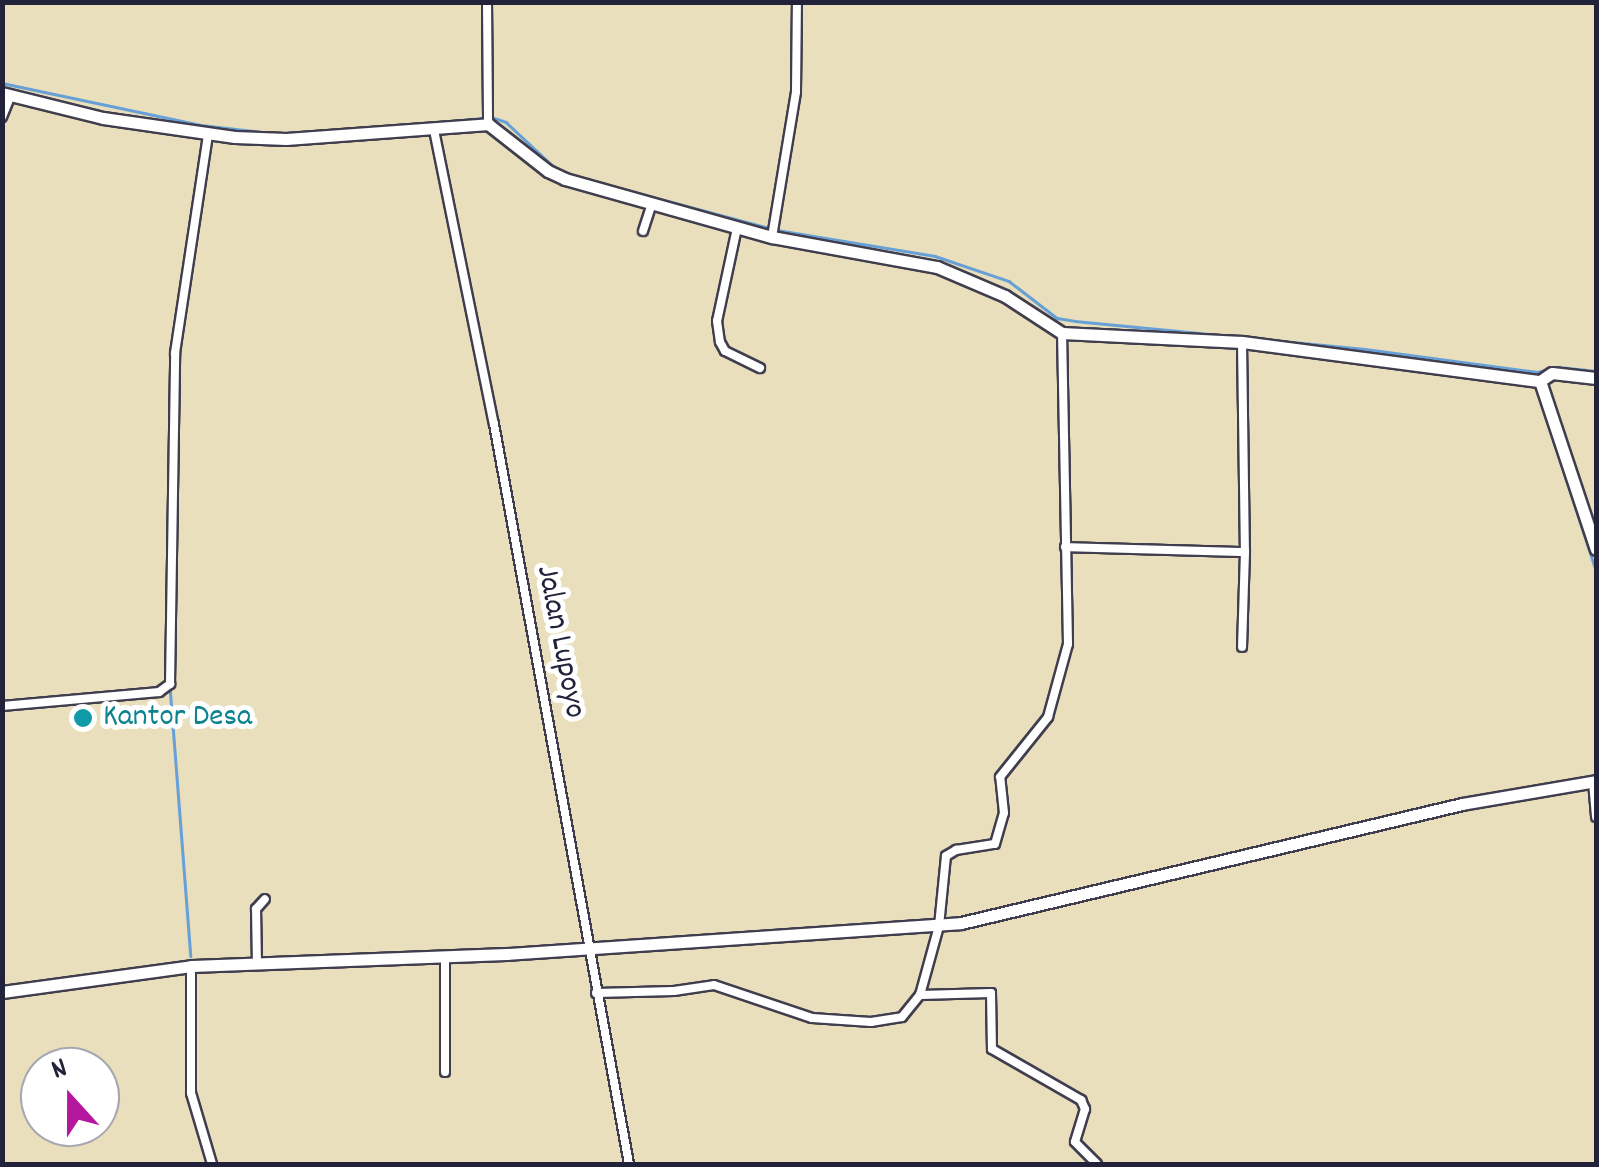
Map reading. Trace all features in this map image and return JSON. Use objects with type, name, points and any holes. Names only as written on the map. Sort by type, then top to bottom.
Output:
[{"type":"street","points":[[487,2],[488,124]]},
{"type":"street","points":[[773,231],[796,92],[798,2]]},
{"type":"street","points":[[2,117],[7,94],[103,118],[208,134],[286,139],[488,124],[558,176],[736,232],[773,231],[937,267],[1006,296],[1062,333],[1242,342],[1540,379],[1596,378]]},
{"type":"street","name":"Jalan Lupoyo","points":[[440,129],[593,949],[596,992],[629,1164]]},
{"type":"street","points":[[2,706],[159,692],[170,684],[175,353],[208,134]]},
{"type":"street","points":[[643,231],[651,207]]},
{"type":"street","points":[[736,232],[717,322],[720,342],[726,351],[760,368]]},
{"type":"street","points":[[596,992],[674,992],[714,985],[812,1018],[871,1022],[902,1017],[920,995],[938,926],[946,856],[995,844],[1004,813],[1000,777],[1052,708],[1068,644],[1062,333]]},
{"type":"street","points":[[1242,342],[1245,552],[1242,647]]},
{"type":"street","points":[[1540,379],[1596,550]]},
{"type":"street","points":[[1066,547],[1245,552]]},
{"type":"street","points":[[2,992],[190,966],[593,949],[938,926],[1006,914],[1462,804],[1595,782],[1596,817]]},
{"type":"street","points":[[258,965],[256,909],[265,899]]},
{"type":"street","points":[[444,1072],[445,956]]},
{"type":"street","points":[[190,966],[191,1093],[212,1164]]},
{"type":"street","points":[[920,995],[991,993],[992,1049],[1082,1100],[1085,1109],[1075,1142],[1096,1164]]},
{"type":"waterway","points":[[2,83],[201,125],[271,133]]},
{"type":"waterway","points":[[418,124],[483,118]]},
{"type":"waterway","points":[[494,118],[506,122],[554,167]]},
{"type":"waterway","points":[[574,176],[769,228]]},
{"type":"waterway","points":[[777,230],[935,256],[1009,281],[1057,318],[1365,349],[1537,372],[1559,367],[1596,371]]},
{"type":"waterway","points":[[1554,441],[1596,570]]},
{"type":"waterway","points":[[170,686],[191,956]]},
{"type":"place","name":"Kantor Desa","points":[[83,718]]}]
